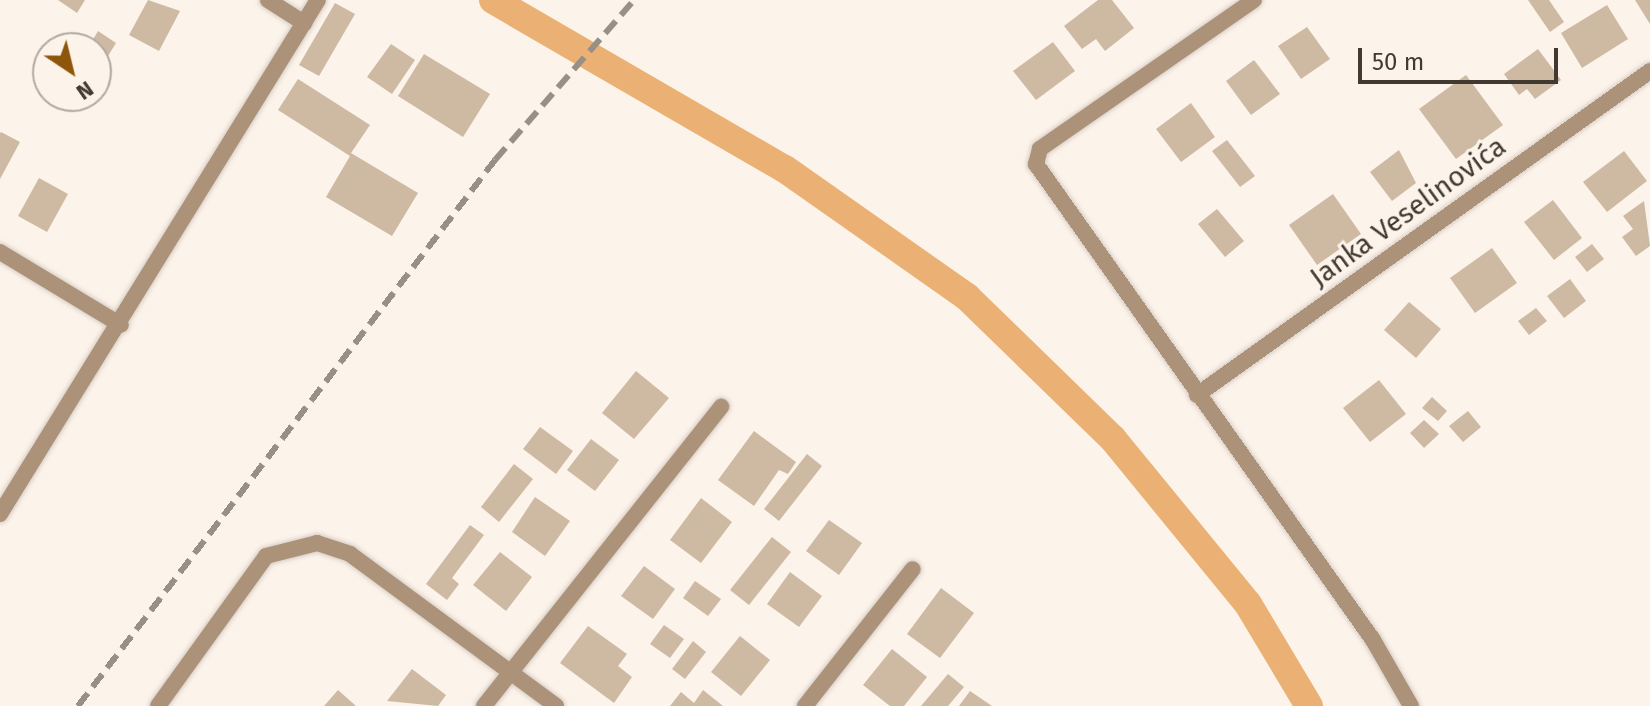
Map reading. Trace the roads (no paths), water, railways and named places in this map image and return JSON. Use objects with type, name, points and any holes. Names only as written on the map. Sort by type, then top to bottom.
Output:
[{"type":"street","points":[[268,0],[304,23]]},
{"type":"street","points":[[0,514],[121,325],[318,0]]},
{"type":"street","points":[[1254,0],[1040,149],[1036,164],[1373,640],[1411,706]]},
{"type":"street","name":"Janka Veselinovića","points":[[1197,395],[1650,71]]},
{"type":"street","points":[[0,252],[121,325]]},
{"type":"street","points":[[484,706],[721,407]]},
{"type":"street","points":[[158,706],[266,556],[317,543],[350,554],[511,669],[556,706]]},
{"type":"street","points":[[805,706],[913,569]]},
{"type":"waterway","points":[[493,0],[785,169],[967,297],[1113,439],[1248,604],[1309,706]]},
{"type":"railway","points":[[78,706],[495,160],[634,0]]}]
